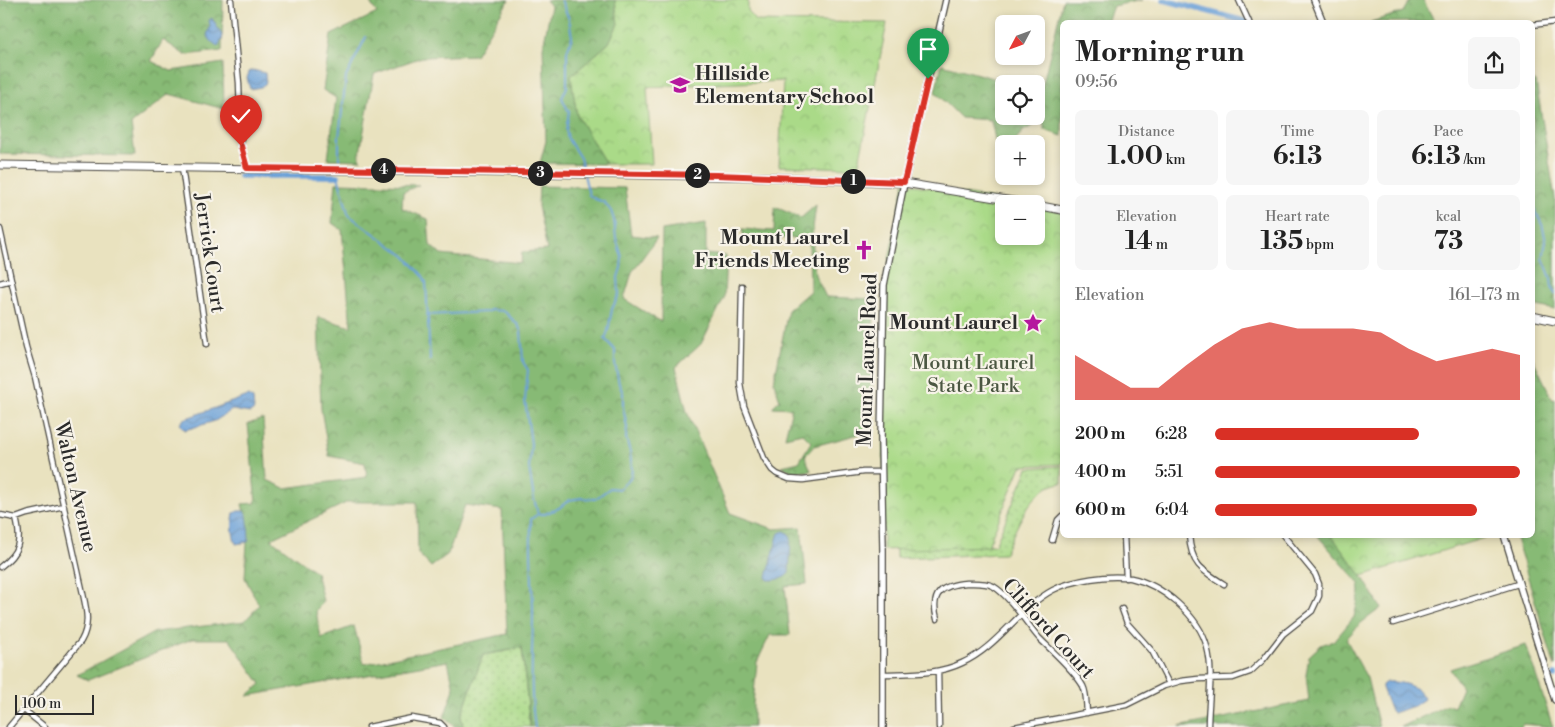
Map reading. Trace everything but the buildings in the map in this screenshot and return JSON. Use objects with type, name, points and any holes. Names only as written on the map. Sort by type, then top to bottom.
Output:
[{"type":"main road","name":"Mount Laurel Road","points":[[883,727],[881,472],[884,286],[904,182],[946,0]]},
{"type":"main road","points":[[1314,0],[1322,20]]},
{"type":"main road","points":[[0,165],[716,175],[904,182],[995,198]]},
{"type":"main road","points":[[1045,207],[1060,210]]},
{"type":"main road","points":[[1535,317],[1555,321]]},
{"type":"main road","points":[[1505,538],[1555,700]]},
{"type":"street","points":[[231,0],[239,84],[241,146],[247,168]]},
{"type":"street","points":[[1239,0],[1248,20]]},
{"type":"street","points":[[1535,25],[1555,22]]},
{"type":"street","name":"Jerrick Court","points":[[182,167],[207,344]]},
{"type":"street","name":"Walton Avenue","points":[[0,229],[86,606],[87,628],[81,641],[10,727]]},
{"type":"street","points":[[0,283],[11,280]]},
{"type":"street","points":[[742,286],[740,383],[742,398],[768,465],[777,474],[796,480],[863,472],[881,472]]},
{"type":"street","points":[[0,515],[16,518],[64,506]]},
{"type":"street","points":[[0,567],[8,561],[18,546],[19,535],[16,518]]},
{"type":"street","points":[[1052,540],[1060,518]]},
{"type":"street","points":[[1124,538],[1126,578]]},
{"type":"street","points":[[1189,538],[1190,551],[1198,566],[1205,573],[1224,584]]},
{"type":"street","points":[[1014,727],[1132,703],[1169,684],[1191,679],[1237,677],[1250,672],[1263,660],[1283,634],[1308,615],[1315,607],[1319,596],[1318,579],[1286,538]]},
{"type":"street","points":[[883,674],[938,671],[960,664],[975,656],[1045,595],[1061,586],[1096,579],[1126,578],[1138,580],[1153,587],[1179,605],[1190,616],[1203,635],[1208,650],[1208,727]]},
{"type":"street","name":"Clifford Court","points":[[937,619],[934,602],[939,592],[950,586],[971,583],[984,583],[992,586],[1003,594],[1022,615],[1032,630],[1081,683],[1086,694],[1087,713]]},
{"type":"street","points":[[1393,623],[1518,584]]},
{"type":"street","points":[[1122,609],[1128,623],[1152,651],[1169,684]]},
{"type":"street","points":[[938,671],[939,727]]},
{"type":"street","points":[[24,710],[45,727]]},
{"type":"street","points":[[369,727],[412,718],[440,722],[444,727]]},
{"type":"green space","points":[[0,0],[223,0],[222,51],[185,55],[163,40],[151,61],[171,71],[223,63],[224,109],[169,94],[131,124],[135,156],[0,154]]},
{"type":"green space","points":[[368,0],[398,0],[399,2],[402,0],[509,0],[475,55],[422,57],[374,74],[359,158],[361,160],[328,159],[336,98],[323,90],[331,35],[377,13]]},
{"type":"green space","points":[[546,0],[615,0],[618,24],[609,43],[571,76],[577,115],[606,164],[540,163],[546,141],[543,47],[551,6]]},
{"type":"green space","points":[[615,0],[748,0],[748,10],[755,21],[887,23],[858,168],[779,166],[783,81],[647,87],[652,164],[606,164],[577,115],[571,76],[609,43],[618,24]]},
{"type":"green space","points":[[1063,0],[1142,0],[1113,6],[1108,20],[1060,20],[1060,135],[1044,130],[1045,75]]},
{"type":"green space","points":[[1410,0],[1423,0],[1434,20],[1377,20],[1403,12]]},
{"type":"green space","points":[[942,64],[995,79],[995,125],[1034,125],[1020,135],[995,135],[995,139],[991,120],[961,118],[935,92]]},
{"type":"green space","points":[[1535,81],[1555,198],[1555,310],[1535,305]]},
{"type":"green space","points":[[336,183],[419,185],[403,192],[402,208],[428,219],[430,245],[441,255],[521,263],[522,252],[547,250],[538,206],[539,186],[625,188],[631,235],[657,238],[632,272],[624,299],[661,322],[662,230],[706,223],[706,254],[726,256],[724,298],[701,344],[676,367],[687,412],[730,513],[774,529],[801,527],[807,584],[785,586],[790,635],[770,635],[757,662],[753,727],[530,727],[522,648],[483,655],[461,716],[463,727],[455,727],[444,717],[454,689],[448,661],[247,696],[261,684],[229,639],[192,639],[88,680],[77,675],[155,632],[245,621],[259,605],[245,578],[247,542],[233,532],[234,513],[244,512],[242,504],[256,503],[248,424],[263,419],[267,480],[285,488],[367,477],[365,463],[329,456],[321,409],[318,317],[351,327],[342,230],[332,223]],"holes":[[[348,502],[417,502],[418,553],[431,567],[448,554],[465,505],[502,510],[507,634],[364,664],[354,626],[321,638],[316,611],[323,601],[316,572],[271,539]]]},
{"type":"green space","name":"Mount Laurel State Park","points":[[904,183],[995,199],[995,245],[1045,245],[1045,208],[1060,211],[1060,464],[1021,466],[988,546],[883,550],[884,285]]},
{"type":"green space","points":[[816,205],[812,236],[815,275],[826,297],[874,299],[871,431],[814,446],[805,456],[811,471],[793,472],[782,466],[799,462],[811,442],[802,433],[785,437],[792,408],[772,407],[780,400],[774,382],[788,310],[810,291],[809,239],[744,237],[742,229],[774,231],[775,207],[801,218]]},
{"type":"green space","points":[[1535,363],[1553,400],[1555,399],[1555,667],[1516,538],[1535,538]]},
{"type":"green space","points":[[1060,466],[1060,484],[1041,492],[1033,500],[1020,521],[1004,554],[896,558],[896,546],[995,545],[1028,468]]},
{"type":"green space","points":[[1320,538],[1333,538],[1362,576],[1381,608],[1361,623],[1346,639],[1367,678],[1379,727],[1178,727],[1309,701],[1306,675],[1309,656],[1321,645],[1335,640],[1354,617],[1360,592],[1359,583]]},
{"type":"green space","points":[[1333,538],[1483,538],[1362,576]]},
{"type":"green space","points":[[1526,645],[1553,727],[1523,724],[1521,727],[1401,727],[1447,705],[1454,707],[1462,688],[1450,669]]},
{"type":"green space","points":[[522,648],[530,727],[463,727],[461,716],[483,655]]},
{"type":"water","points":[[212,18],[223,37],[218,47],[207,35],[210,27],[209,20]]},
{"type":"water","points":[[253,70],[265,73],[266,83],[261,87],[250,89],[247,78],[249,72]]},
{"type":"water","points":[[248,396],[253,399],[254,410],[250,413],[232,410],[215,421],[185,430],[180,424],[184,419]]},
{"type":"water","points":[[244,511],[247,515],[249,539],[248,542],[236,544],[233,533],[233,521],[234,513]]},
{"type":"water","points":[[784,531],[791,538],[789,573],[783,578],[768,580],[767,577],[777,539],[779,533]]},
{"type":"water","points":[[1386,682],[1397,682],[1413,687],[1418,690],[1424,699],[1414,706],[1393,713],[1382,688],[1382,685]]},
{"type":"waterway","points":[[535,727],[532,682],[531,519],[538,514],[545,514],[559,508],[569,500],[581,498],[595,499],[610,488],[619,489],[630,478],[632,470],[626,438],[627,427],[623,407],[623,393],[619,384],[615,363],[615,350],[605,339],[612,309],[619,294],[618,277],[622,257],[611,211],[604,202],[589,195],[580,158],[568,139],[566,130],[569,112],[562,98],[567,87],[567,51],[572,37],[569,19],[561,0]]},
{"type":"waterway","points":[[1164,0],[1240,20]]},
{"type":"waterway","points":[[339,159],[339,137],[346,77],[366,37]]},
{"type":"waterway","points":[[240,176],[338,176]]},
{"type":"waterway","points":[[338,176],[350,216],[405,256],[423,276],[426,282],[430,360]]},
{"type":"waterway","points":[[1535,211],[1541,220],[1546,241],[1543,258],[1555,294]]},
{"type":"waterway","points":[[427,315],[487,312],[490,310],[504,311],[518,325],[521,331],[523,362],[528,370],[525,400],[531,444],[529,468],[538,514]]},
{"type":"place","name":"Hillside Elementary School","points":[[680,85]]},
{"type":"place","name":"Mount Laurel Friends Meeting","points":[[864,250]]},
{"type":"place","name":"Mount Laurel","points":[[1033,323]]},
{"type":"route","points":[[241,146],[247,168],[716,175],[904,182],[928,79]]}]
